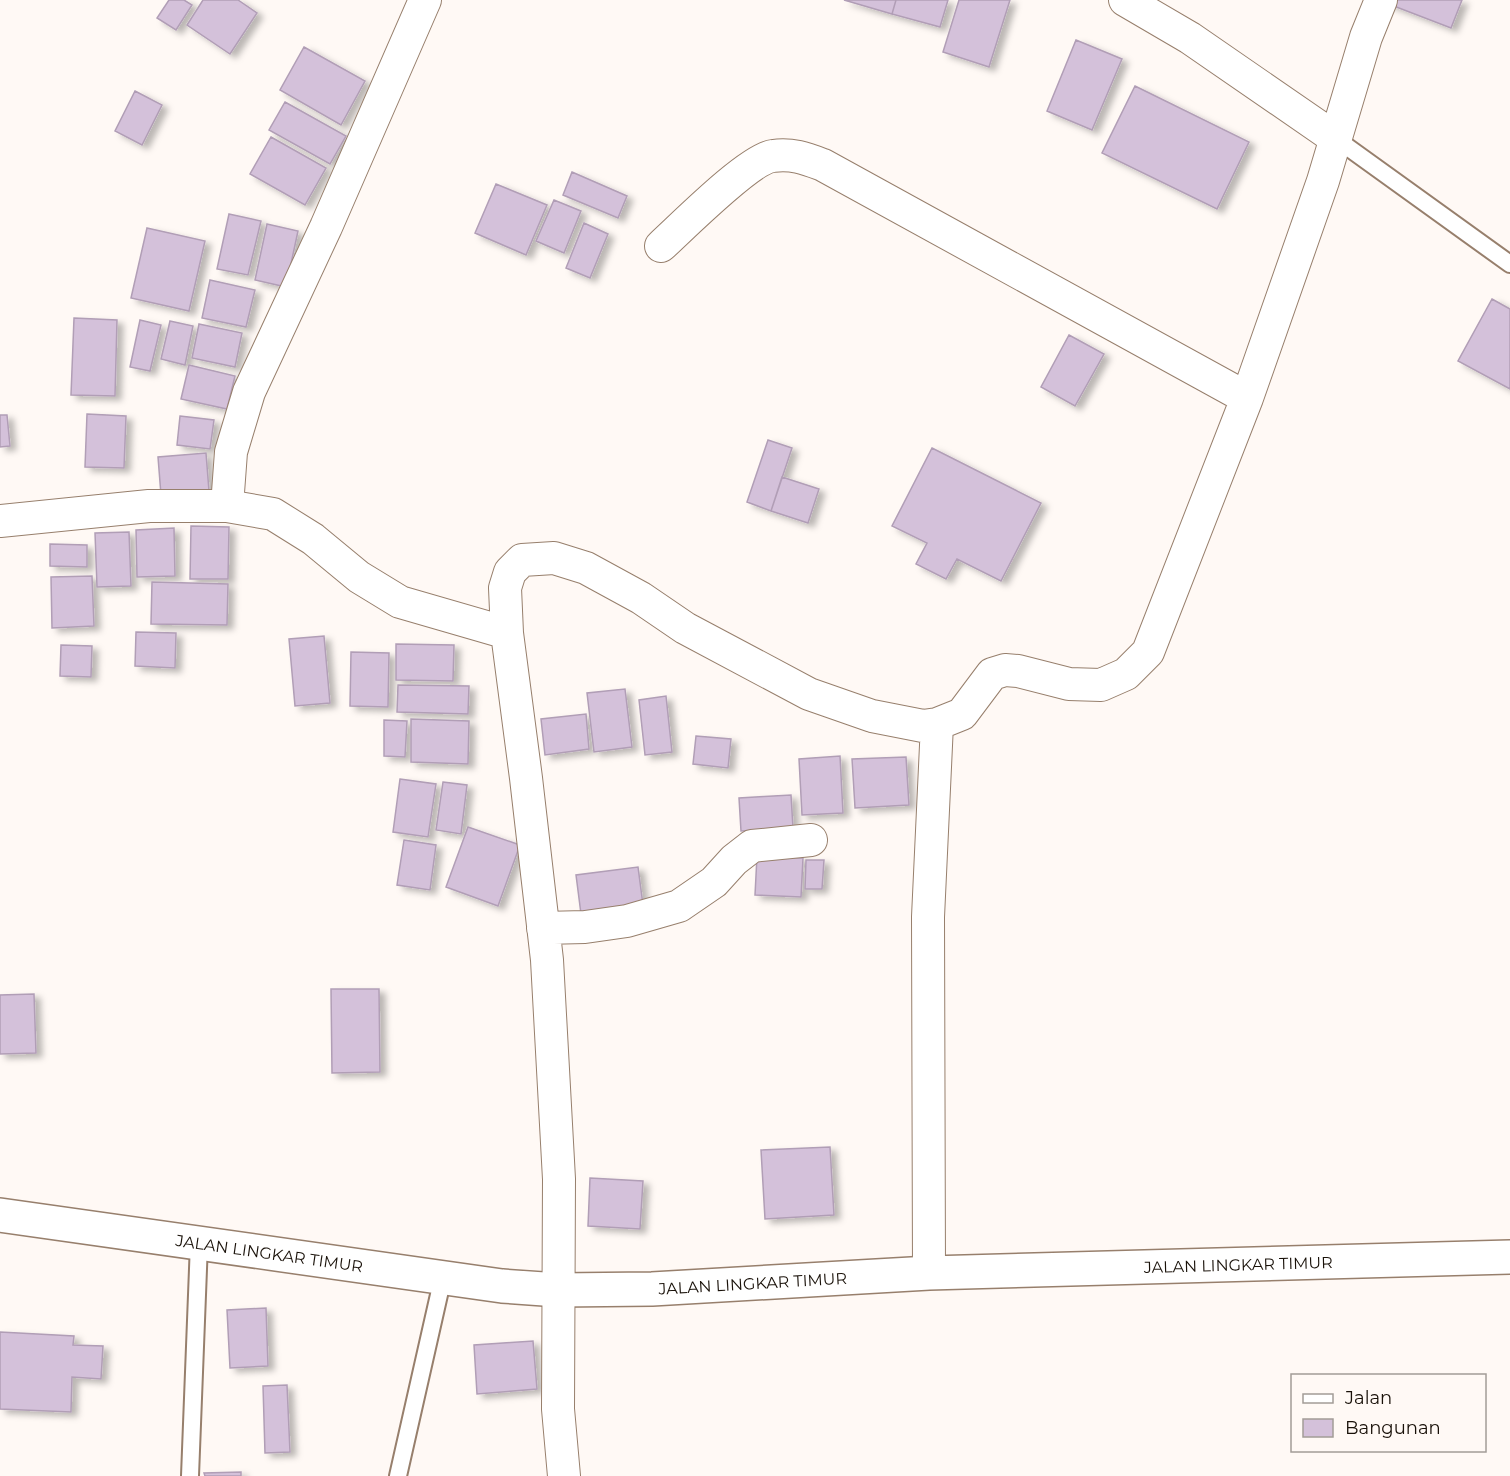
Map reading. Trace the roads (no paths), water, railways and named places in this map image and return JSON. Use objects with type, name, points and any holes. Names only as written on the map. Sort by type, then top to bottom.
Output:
[{"type":"highway","name":"JALAN LINGKAR TIMUR","points":[[0,1215],[502,1286],[558,1290],[652,1289],[929,1273],[1510,1257]]},
{"type":"street","points":[[227,506],[231,452],[249,392],[326,227],[425,0]]},
{"type":"street","points":[[1125,0],[1190,38],[1335,138]]},
{"type":"street","points":[[564,1476],[558,1409],[559,1179],[547,960],[507,633],[505,588],[510,572],[522,560],[554,558],[586,568],[641,598],[685,628],[809,694],[872,716],[923,726],[937,724],[962,714],[992,674],[1005,670],[1018,671],[1069,684],[1101,685],[1126,674],[1148,652],[1246,398],[1323,181],[1366,38],[1381,0]]},
{"type":"street","points":[[661,246],[744,171],[771,156],[795,155],[823,165],[1246,398]]},
{"type":"street","points":[[0,521],[149,506],[227,506],[273,514],[313,540],[359,577],[400,602],[507,633]]},
{"type":"street","points":[[929,1273],[928,917],[937,724]]},
{"type":"street","points":[[543,928],[585,927],[627,921],[679,906],[714,882],[734,860],[752,846],[811,840]]},
{"type":"lane","points":[[1335,138],[1510,264]]},
{"type":"lane","points":[[189,1476],[199,1243]]},
{"type":"lane","points":[[398,1476],[443,1277]]}]
